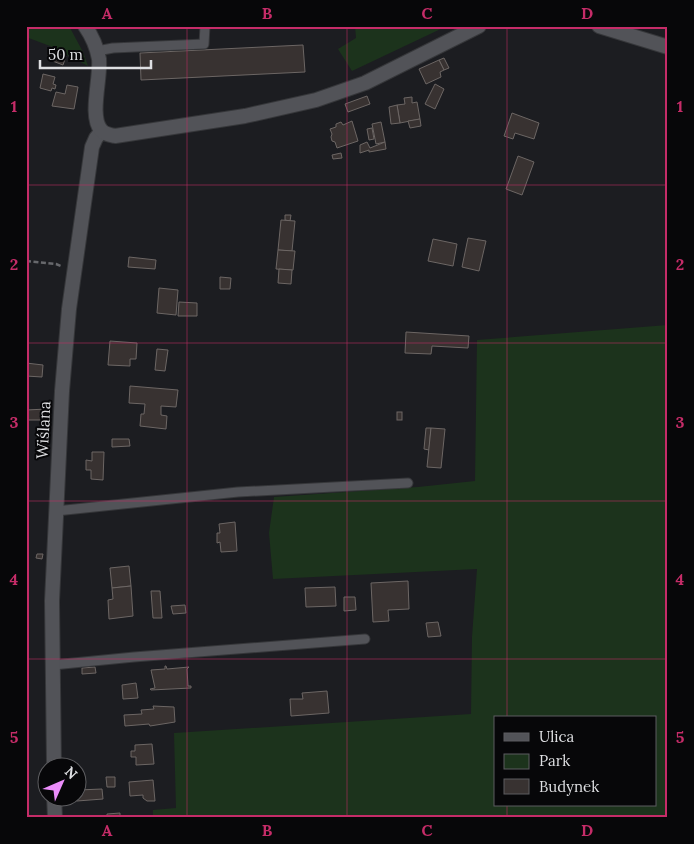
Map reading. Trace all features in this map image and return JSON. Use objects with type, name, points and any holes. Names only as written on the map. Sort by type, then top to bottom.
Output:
[{"type":"street","points":[[85,26],[97,51],[100,78],[96,118],[102,131],[115,136],[264,113],[316,100],[365,83],[479,26]]},
{"type":"street","points":[[599,26],[668,47]]},
{"type":"street","name":"Wiślana","points":[[54,756],[52,601],[65,353],[74,268],[92,147],[102,131]]},
{"type":"lane","points":[[97,51],[114,48],[204,44],[205,26]]},
{"type":"lane","points":[[56,510],[238,492],[408,483]]},
{"type":"lane","points":[[53,665],[365,639]]},
{"type":"path","points":[[26,261],[74,268]]},
{"type":"green space","points":[[26,26],[69,26],[88,66],[50,46],[26,37]]},
{"type":"green space","points":[[355,26],[447,26],[352,71],[338,49],[356,38]]},
{"type":"green space","points":[[668,325],[668,818],[153,818],[153,810],[176,808],[174,733],[471,714],[472,637],[477,569],[273,579],[269,533],[274,497],[475,481],[477,340]]},
{"type":"building","points":[[303,45],[305,72],[141,80],[140,53]]},
{"type":"building","points":[[53,52],[66,56],[63,65],[50,60]]},
{"type":"building","points":[[444,58],[449,68],[444,70],[439,60]]},
{"type":"building","points":[[439,60],[444,70],[440,72],[441,77],[426,84],[419,69]]},
{"type":"building","points":[[43,74],[55,77],[53,84],[56,85],[55,89],[52,88],[51,91],[40,88]]},
{"type":"building","points":[[435,84],[444,89],[435,109],[425,104]]},
{"type":"building","points":[[67,85],[78,87],[74,109],[52,106],[56,92],[65,94]]},
{"type":"building","points":[[367,96],[370,104],[348,112],[345,104]]},
{"type":"building","points":[[412,97],[412,103],[417,102],[420,119],[400,123],[397,105],[405,104],[404,98]]},
{"type":"building","points":[[397,105],[400,123],[391,124],[389,107]]},
{"type":"building","points":[[512,113],[539,123],[534,139],[515,133],[513,139],[504,136]]},
{"type":"building","points":[[420,119],[421,126],[410,128],[408,121]]},
{"type":"building","points":[[352,121],[358,141],[337,148],[335,142],[332,141],[330,129],[336,127],[336,124],[341,122],[343,125]]},
{"type":"building","points":[[381,122],[385,142],[376,144],[372,124]]},
{"type":"building","points":[[372,128],[374,139],[369,140],[367,129]]},
{"type":"building","points":[[367,142],[370,148],[385,142],[386,149],[369,152],[369,150],[360,153],[360,145]]},
{"type":"building","points":[[341,153],[342,158],[333,159],[332,155]]},
{"type":"building","points":[[518,156],[534,162],[522,195],[506,189]]},
{"type":"building","points":[[285,215],[291,215],[290,221],[285,220]]},
{"type":"building","points":[[281,220],[295,221],[292,251],[278,250]]},
{"type":"building","points":[[468,238],[486,241],[479,271],[462,267]]},
{"type":"building","points":[[433,239],[457,244],[453,266],[428,261]]},
{"type":"building","points":[[278,250],[295,251],[293,270],[276,269]]},
{"type":"building","points":[[129,257],[156,260],[155,269],[128,267]]},
{"type":"building","points":[[279,269],[292,270],[291,284],[278,283]]},
{"type":"building","points":[[220,277],[231,278],[230,289],[220,289]]},
{"type":"building","points":[[159,288],[178,290],[176,315],[157,313]]},
{"type":"building","points":[[179,302],[197,303],[197,316],[178,316]]},
{"type":"building","points":[[406,332],[469,336],[468,348],[432,346],[431,354],[405,353]]},
{"type":"building","points":[[110,341],[137,343],[136,359],[130,359],[130,366],[108,365]]},
{"type":"building","points":[[157,349],[168,350],[165,371],[155,370]]},
{"type":"building","points":[[26,363],[43,365],[42,377],[26,376]]},
{"type":"building","points":[[130,386],[178,390],[176,407],[161,406],[161,415],[167,416],[166,429],[140,426],[141,414],[144,414],[145,404],[129,403]]},
{"type":"building","points":[[47,409],[47,420],[26,420],[26,410]]},
{"type":"building","points":[[397,412],[402,412],[402,420],[397,420]]},
{"type":"building","points":[[426,428],[431,428],[429,450],[424,449]]},
{"type":"building","points":[[431,428],[445,429],[441,468],[427,467]]},
{"type":"building","points":[[112,439],[129,439],[130,446],[112,447]]},
{"type":"building","points":[[92,452],[104,452],[103,480],[91,479],[91,470],[86,470],[86,460],[92,461]]},
{"type":"building","points":[[235,522],[237,551],[221,552],[220,542],[217,543],[217,533],[220,533],[219,524]]},
{"type":"building","points":[[37,554],[43,554],[42,559],[36,558]]},
{"type":"building","points":[[129,566],[131,586],[112,588],[110,568]]},
{"type":"building","points":[[408,581],[409,609],[388,610],[389,621],[373,622],[371,583]]},
{"type":"building","points":[[131,586],[133,616],[109,619],[108,600],[113,599],[112,588]]},
{"type":"building","points":[[335,587],[336,606],[306,607],[305,588]]},
{"type":"building","points":[[151,591],[160,591],[162,618],[153,618]]},
{"type":"building","points":[[344,597],[355,597],[356,610],[344,611]]},
{"type":"building","points":[[185,605],[186,613],[173,614],[171,606]]},
{"type":"building","points":[[438,622],[441,636],[428,637],[426,623]]},
{"type":"building","points":[[165,666],[167,669],[189,667],[187,669],[188,686],[191,686],[191,688],[151,690],[155,688],[151,670],[165,669]]},
{"type":"building","points":[[95,667],[96,673],[82,674],[82,668]]},
{"type":"building","points":[[136,683],[138,698],[123,699],[122,685]]},
{"type":"building","points":[[327,691],[329,713],[291,716],[290,699],[303,699],[302,693]]},
{"type":"building","points":[[153,706],[174,707],[175,722],[150,726],[149,724],[125,726],[124,715],[142,714],[141,710],[154,709]]},
{"type":"building","points":[[152,744],[154,764],[136,765],[136,757],[131,757],[131,751],[135,751],[135,745]]},
{"type":"building","points":[[106,777],[115,777],[115,787],[107,787]]},
{"type":"building","points":[[153,780],[155,801],[147,801],[143,798],[143,795],[130,796],[129,782]]},
{"type":"building","points":[[102,789],[103,799],[88,800],[88,790]]},
{"type":"building","points":[[120,813],[120,818],[107,818],[107,814]]}]
